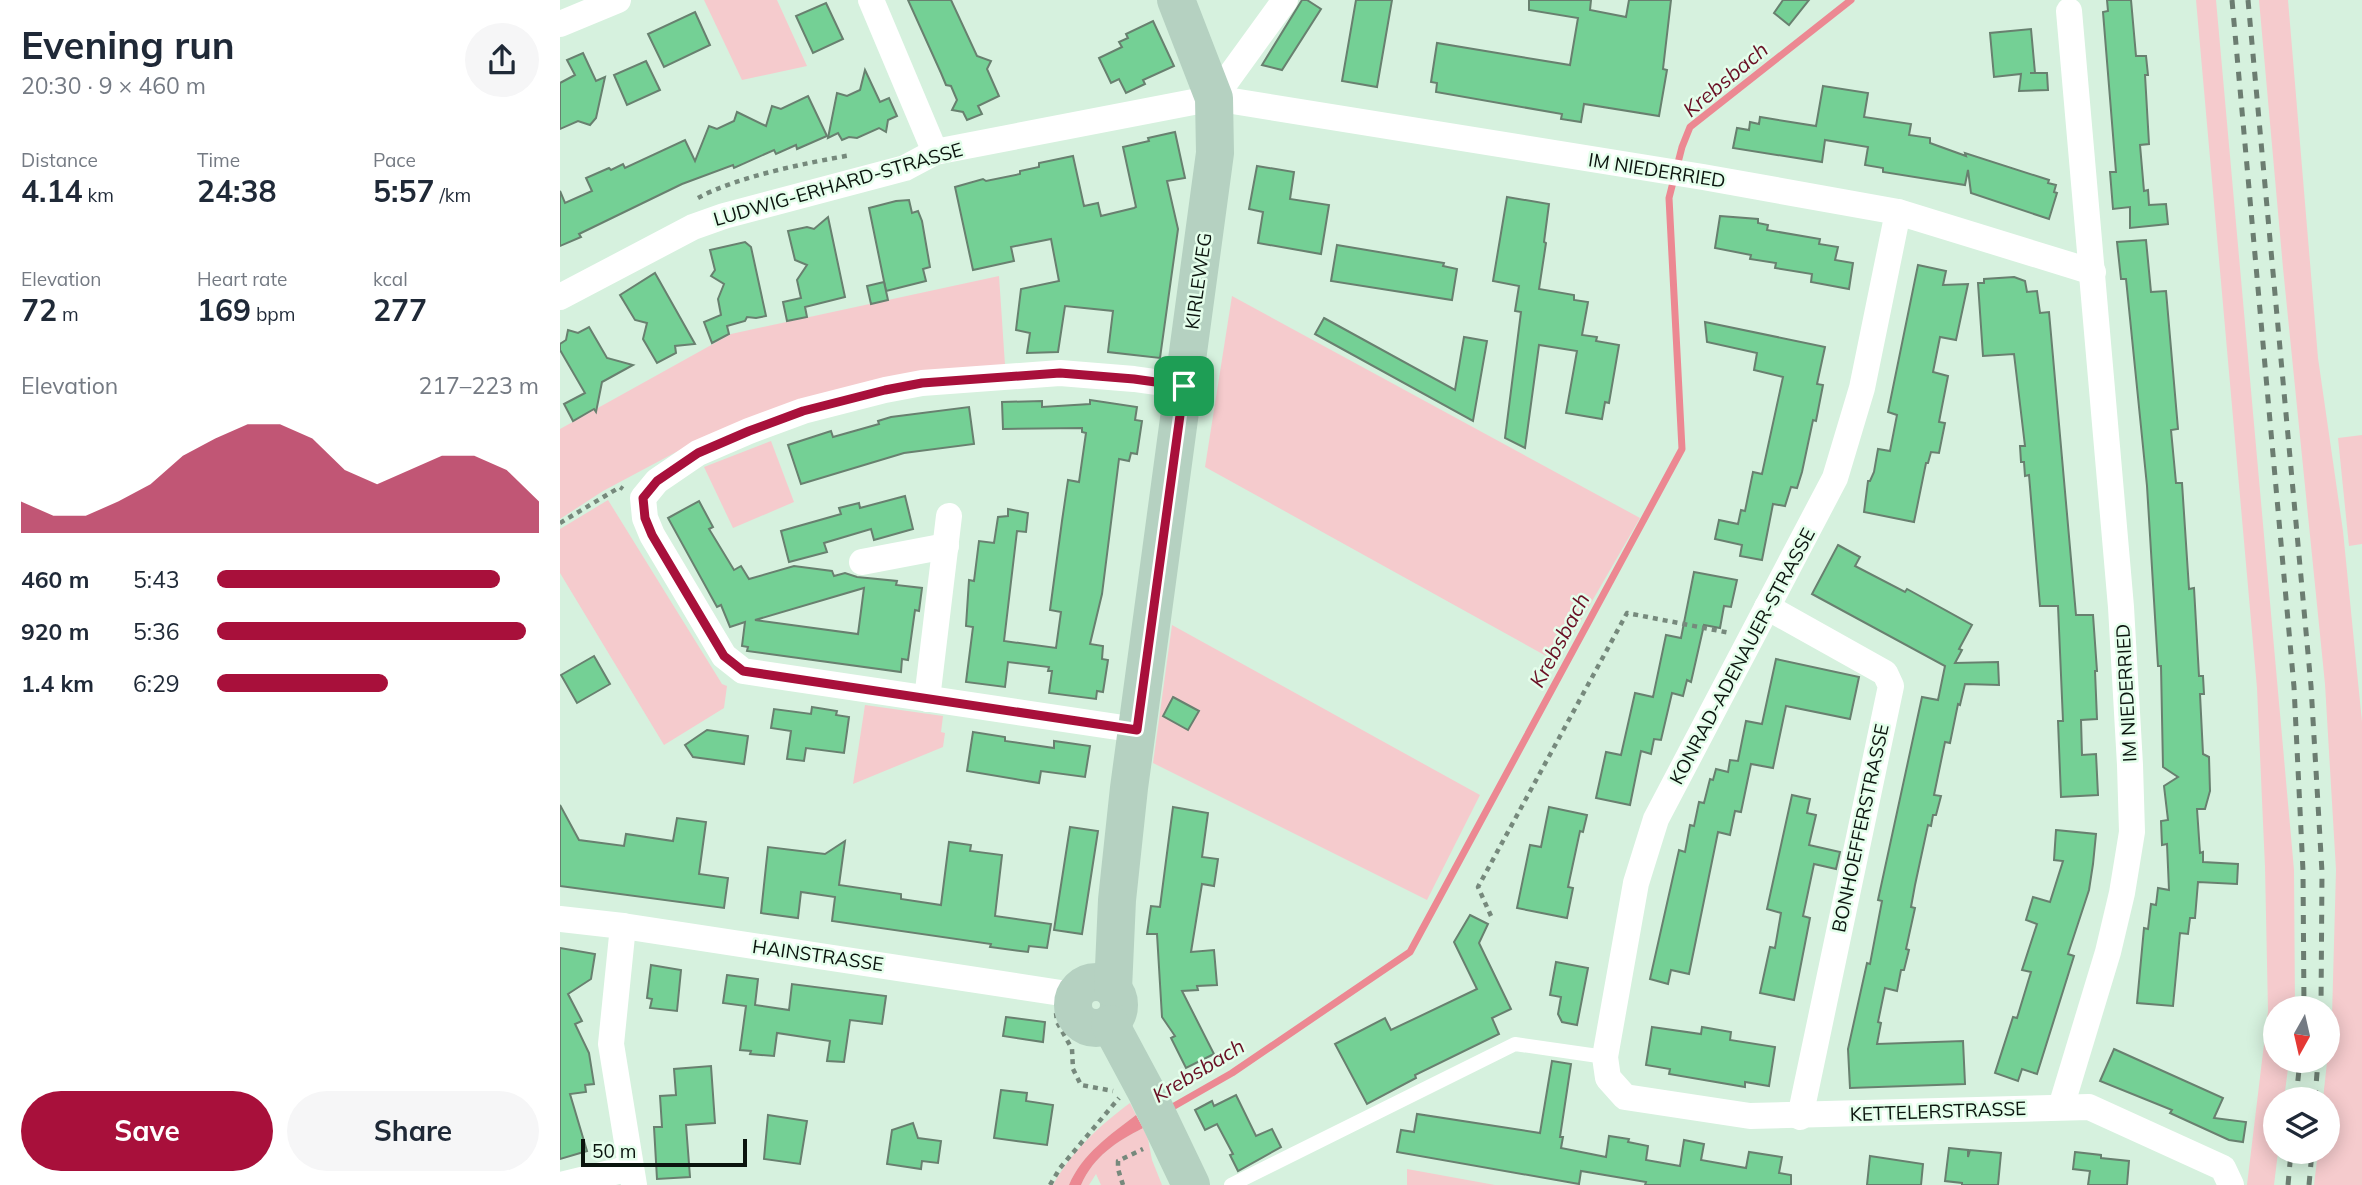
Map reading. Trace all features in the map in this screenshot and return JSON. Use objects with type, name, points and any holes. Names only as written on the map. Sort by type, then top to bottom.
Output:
[{"type":"street","points":[[560,24],[618,0]]},
{"type":"street","points":[[871,0],[935,152]]},
{"type":"street","name":"KIRLEWEG","points":[[1087,996],[1096,958],[1116,900],[1215,153],[1214,98],[1176,0]]},
{"type":"street","points":[[1214,98],[1285,0]]},
{"type":"street","name":"IM NIEDERRIED","points":[[2061,1107],[2108,952],[2122,893],[2132,832],[2121,607],[2069,11]]},
{"type":"street","name":"LUDWIG-ERHARD-STRASSE","points":[[560,297],[693,227],[724,216],[905,168],[935,152],[1214,98]]},
{"type":"street","name":"IM NIEDERRIED","points":[[1214,98],[1703,177],[1898,212],[2092,272]]},
{"type":"street","name":"KONRAD-ADENAUER-STRASSE","points":[[1605,1057],[1636,883],[1656,819],[1835,478],[1862,388],[1898,212]]},
{"type":"street","points":[[1137,730],[743,671],[724,656],[652,535],[645,518],[643,498],[657,481],[698,453],[803,411],[885,390],[922,383],[1060,373],[1184,386]]},
{"type":"street","points":[[927,699],[949,516]]},
{"type":"street","points":[[862,562],[946,546]]},
{"type":"street","name":"BONHOEFFERSTRASSE","points":[[1768,607],[1885,673],[1891,686],[1800,1117]]},
{"type":"street","name":"HAINSTRASSE","points":[[560,919],[623,926],[1087,996]]},
{"type":"street","points":[[560,1185],[633,1176],[611,1044],[623,926]]},
{"type":"street","points":[[1087,996],[1128,1097],[1167,1133],[1191,1185]]},
{"type":"street","name":"KETTELERSTRASSE","points":[[1605,1057],[1608,1078],[1625,1097],[1749,1116],[1800,1117],[2089,1107],[2223,1168],[2231,1184]]},
{"type":"lane","points":[[1231,1185],[1516,1044],[1605,1057]]},
{"type":"path","points":[[560,523],[620,487],[643,498]]},
{"type":"path","points":[[1491,916],[1478,887],[1627,613],[1751,637]]},
{"type":"path","points":[[1087,996],[1057,1022],[1072,1049],[1073,1069],[1081,1085],[1128,1097]]},
{"type":"path","points":[[1050,1185],[1060,1168],[1128,1097]]},
{"type":"path","points":[[1123,1185],[1118,1161],[1167,1133]]},
{"type":"shaded area","points":[[704,0],[777,0],[807,66],[742,80]]},
{"type":"shaded area","points":[[2196,0],[2216,0],[2294,870],[2295,996],[2268,996],[2257,688]]},
{"type":"shaded area","points":[[2259,0],[2288,0],[2318,358],[2343,531],[2362,722],[2362,1185],[2314,1185],[2317,1164],[2340,1164],[2340,1087],[2324,1087],[2326,1073],[2340,1073],[2340,996],[2333,996],[2336,870],[2325,684]]},
{"type":"shaded area","points":[[999,276],[1005,365],[693,443],[603,491],[560,519],[560,429],[731,334]]},
{"type":"shaded area","points":[[1232,296],[1640,518],[1557,662],[1205,467]]},
{"type":"shaded area","points":[[2362,435],[2362,544],[2349,546],[2338,438]]},
{"type":"shaded area","points":[[771,441],[794,502],[733,528],[704,467]]},
{"type":"shaded area","points":[[608,500],[722,684],[727,686],[724,708],[664,745],[560,573],[560,529]]},
{"type":"shaded area","points":[[1172,625],[1480,795],[1427,900],[1153,763]]},
{"type":"shaded area","points":[[865,705],[943,716],[943,747],[853,784]]},
{"type":"shaded area","points":[[2263,1052],[2263,1073],[2287,1073],[2286,1087],[2263,1087],[2263,1164],[2277,1164],[2274,1185],[2247,1185]]},
{"type":"shaded area","points":[[1130,1103],[1136,1115],[1089,1155],[1069,1185],[1053,1185],[1087,1140]]},
{"type":"shaded area","points":[[1136,1115],[1143,1128],[1099,1158],[1081,1185],[1069,1185],[1089,1155]]},
{"type":"shaded area","points":[[1143,1128],[1162,1185],[1101,1185],[1096,1174],[1089,1185],[1081,1185],[1099,1158]]},
{"type":"shaded area","points":[[1407,1169],[1495,1185],[1407,1185]]},
{"type":"building","points":[[908,0],[951,0],[977,56],[991,61],[987,69],[999,96],[978,106],[982,114],[967,120],[963,112],[952,110],[957,100],[951,86],[946,85]]},
{"type":"building","points":[[1302,0],[1307,0],[1321,9],[1282,70],[1262,65]]},
{"type":"building","points":[[1356,0],[1392,0],[1377,87],[1342,81]]},
{"type":"building","points":[[1529,0],[1591,0],[1590,10],[1626,17],[1629,0],[1671,0],[1663,69],[1667,70],[1659,116],[1584,104],[1581,122],[1561,119],[1562,114],[1436,92],[1437,83],[1431,82],[1437,43],[1570,65],[1578,18],[1529,10]]},
{"type":"building","points":[[1783,0],[1809,0],[1789,25],[1774,13]]},
{"type":"building","points":[[2107,0],[2131,0],[2136,56],[2146,56],[2148,75],[2145,75],[2149,144],[2140,145],[2144,191],[2148,190],[2149,205],[2166,204],[2168,224],[2130,228],[2130,207],[2113,209],[2110,172],[2116,172],[2103,12],[2108,11]]},
{"type":"building","points":[[826,3],[843,39],[813,53],[796,16]]},
{"type":"building","points":[[695,12],[710,45],[664,67],[648,34]]},
{"type":"building","points":[[1153,21],[1174,66],[1143,80],[1145,84],[1126,93],[1119,79],[1111,83],[1099,58],[1122,47],[1119,42],[1128,38],[1126,34]]},
{"type":"building","points":[[2031,29],[2035,73],[2047,73],[2048,90],[2019,91],[2021,74],[1994,77],[1990,33]]},
{"type":"building","points":[[583,53],[596,81],[605,77],[596,118],[590,125],[578,121],[560,129],[560,83],[575,75],[567,60]]},
{"type":"building","points":[[646,61],[660,90],[627,105],[614,75]]},
{"type":"building","points":[[865,70],[880,102],[889,98],[897,116],[888,120],[886,132],[879,128],[857,138],[842,140],[838,133],[828,138],[837,93],[847,96],[860,90]]},
{"type":"building","points":[[1823,86],[1868,93],[1864,117],[1911,124],[1909,135],[1930,138],[1930,143],[1966,156],[1965,153],[2049,180],[2048,183],[2056,185],[2054,192],[2057,193],[2049,219],[1971,193],[1968,170],[1965,185],[1883,172],[1883,168],[1865,165],[1868,147],[1825,140],[1822,162],[1733,148],[1737,128],[1749,130],[1750,122],[1759,124],[1760,117],[1816,126]]},
{"type":"building","points":[[808,96],[827,136],[797,149],[796,145],[776,154],[774,150],[734,168],[733,165],[682,184],[560,246],[560,191],[565,203],[592,191],[586,178],[623,164],[625,168],[685,140],[695,161],[709,126],[717,129],[734,121],[737,112],[766,126],[772,106],[781,109]]},
{"type":"building","points":[[1175,132],[1185,178],[1167,181],[1178,229],[1160,358],[1108,352],[1113,311],[1065,306],[1058,352],[1027,353],[1030,333],[1016,330],[1021,289],[1059,281],[1051,239],[1011,247],[1014,261],[973,270],[955,187],[983,179],[986,181],[1020,174],[1020,171],[1039,167],[1039,163],[1073,156],[1084,206],[1098,203],[1101,216],[1134,208],[1136,207],[1123,147]]},
{"type":"building","points":[[1257,166],[1294,172],[1290,199],[1329,205],[1321,254],[1258,243],[1263,212],[1249,209]]},
{"type":"building","points":[[1507,197],[1549,204],[1539,289],[1574,295],[1574,300],[1588,302],[1582,335],[1597,337],[1596,341],[1619,345],[1609,403],[1605,402],[1602,419],[1566,413],[1577,351],[1539,345],[1525,448],[1505,438],[1521,312],[1515,311],[1519,286],[1493,281]]},
{"type":"building","points":[[909,200],[912,213],[918,211],[922,221],[930,267],[923,269],[926,281],[886,291],[869,208]]},
{"type":"building","points":[[1720,216],[1758,219],[1758,223],[1768,225],[1767,230],[1820,239],[1819,244],[1838,247],[1835,260],[1853,263],[1849,289],[1811,282],[1812,274],[1775,268],[1776,263],[1750,259],[1751,255],[1715,248]]},
{"type":"building","points":[[828,217],[845,297],[805,307],[807,317],[787,321],[783,302],[801,298],[797,280],[807,265],[795,260],[788,231],[807,227],[814,229]]},
{"type":"building","points":[[2146,240],[2151,292],[2166,291],[2178,429],[2171,430],[2176,483],[2182,483],[2189,589],[2194,588],[2199,676],[2203,676],[2204,694],[2200,694],[2203,754],[2209,757],[2210,791],[2205,809],[2197,809],[2200,853],[2203,852],[2203,862],[2238,864],[2237,884],[2198,882],[2195,918],[2190,918],[2188,934],[2180,933],[2173,1006],[2137,1003],[2144,928],[2148,929],[2151,904],[2156,905],[2158,888],[2169,890],[2167,844],[2162,845],[2161,821],[2168,820],[2164,786],[2178,777],[2163,767],[2161,666],[2158,666],[2147,486],[2126,279],[2121,279],[2117,242]]},
{"type":"building","points":[[745,242],[751,247],[766,316],[747,317],[745,321],[727,326],[729,334],[712,343],[704,322],[721,315],[718,299],[724,284],[711,276],[715,270],[710,250]]},
{"type":"building","points":[[1337,245],[1444,263],[1443,266],[1457,269],[1452,300],[1331,281]]},
{"type":"building","points":[[1918,265],[1946,271],[1943,285],[1968,284],[1956,340],[1940,337],[1933,372],[1948,376],[1939,422],[1945,423],[1939,453],[1931,452],[1926,463],[1914,522],[1864,512],[1868,481],[1874,472],[1878,449],[1890,451],[1897,415],[1888,412]]},
{"type":"building","points":[[655,273],[695,344],[675,346],[676,353],[657,363],[643,339],[647,323],[635,320],[620,295]]},
{"type":"building","points":[[2014,277],[2025,281],[2027,292],[2037,291],[2040,313],[2049,312],[2076,615],[2093,615],[2097,719],[2081,720],[2082,755],[2096,754],[2098,795],[2061,797],[2058,721],[2063,721],[2058,606],[2040,606],[2029,475],[2025,476],[2024,462],[2021,462],[2020,446],[2025,446],[2014,354],[1983,356],[1978,283],[1984,283],[1984,279]]},
{"type":"building","points":[[884,282],[888,300],[871,304],[867,286]]},
{"type":"building","points":[[1324,318],[1455,390],[1464,337],[1487,341],[1473,421],[1315,334]]},
{"type":"building","points":[[1705,322],[1825,347],[1817,384],[1823,385],[1802,472],[1797,488],[1791,487],[1785,506],[1773,504],[1762,560],[1740,556],[1742,545],[1715,539],[1719,520],[1738,524],[1741,510],[1745,511],[1753,472],[1762,474],[1783,377],[1754,370],[1757,353],[1707,342]]},
{"type":"building","points":[[589,327],[607,358],[633,365],[602,382],[596,412],[594,409],[573,421],[564,404],[585,393],[560,350],[560,344],[566,340],[568,330],[578,333]]},
{"type":"building","points":[[1090,400],[1137,407],[1135,420],[1142,421],[1137,454],[1131,453],[1129,461],[1119,459],[1102,594],[1090,644],[1103,646],[1102,659],[1108,660],[1103,692],[1097,691],[1096,699],[1049,693],[1052,671],[1048,671],[1049,667],[1008,662],[1005,687],[966,682],[973,627],[966,626],[969,580],[974,581],[979,541],[994,543],[998,517],[1008,516],[1008,509],[1028,513],[1026,532],[1017,531],[1004,641],[1056,648],[1061,612],[1050,610],[1062,521],[1068,480],[1079,482],[1086,433],[1082,432],[1082,428],[1003,429],[1002,402],[1042,401],[1042,407],[1090,404]]},
{"type":"building","points":[[969,407],[974,444],[904,453],[801,484],[788,445],[831,431],[833,437],[879,424],[878,421],[891,417]]},
{"type":"building","points":[[905,496],[913,529],[874,540],[871,529],[824,543],[827,552],[789,562],[781,531],[841,514],[839,508],[859,503],[860,508]]},
{"type":"building","points":[[699,501],[713,527],[709,529],[734,570],[741,566],[749,579],[794,566],[832,571],[834,576],[845,573],[922,588],[919,611],[915,610],[908,660],[902,659],[901,672],[747,651],[748,647],[742,646],[745,622],[730,627],[721,605],[717,607],[668,518]],"holes":[[[864,588],[858,634],[755,620]]]},
{"type":"building","points":[[1838,545],[1860,557],[1855,566],[1905,592],[1907,589],[1972,625],[1955,663],[1998,662],[1999,685],[1965,684],[1950,743],[1945,742],[1934,795],[1941,796],[1936,815],[1933,815],[1931,826],[1928,825],[1911,907],[1915,908],[1906,949],[1909,950],[1897,991],[1885,988],[1878,1022],[1881,1023],[1877,1044],[1963,1041],[1965,1084],[1850,1088],[1848,1049],[1867,963],[1870,964],[1882,901],[1878,900],[1922,697],[1938,700],[1945,666],[1812,594]]},
{"type":"building","points":[[1694,572],[1737,580],[1731,607],[1724,606],[1720,628],[1704,625],[1691,682],[1687,680],[1683,696],[1672,693],[1661,740],[1654,739],[1651,754],[1641,751],[1630,805],[1596,798],[1606,752],[1621,755],[1635,693],[1653,697],[1666,635],[1681,638]]},
{"type":"building","points":[[594,656],[610,684],[577,703],[561,675]]},
{"type":"building","points":[[1776,659],[1859,677],[1850,719],[1786,706],[1773,768],[1751,764],[1741,812],[1735,811],[1730,835],[1718,832],[1689,974],[1671,970],[1668,984],[1650,979],[1679,850],[1685,852],[1690,825],[1694,826],[1699,802],[1704,803],[1710,779],[1713,780],[1716,769],[1728,772],[1730,760],[1738,761],[1746,721],[1762,724]]},
{"type":"building","points":[[1173,697],[1199,711],[1188,730],[1163,716]]},
{"type":"building","points":[[812,707],[837,711],[836,715],[849,717],[844,753],[806,748],[804,761],[787,759],[791,731],[771,728],[774,709],[811,714]]},
{"type":"building","points":[[707,730],[748,736],[744,764],[693,757],[685,745]]},
{"type":"building","points":[[973,732],[1005,737],[1005,741],[1054,748],[1054,741],[1090,746],[1085,777],[1041,771],[1039,783],[967,771]]},
{"type":"building","points":[[1792,795],[1810,799],[1807,813],[1816,815],[1809,845],[1840,852],[1836,869],[1814,864],[1803,916],[1810,918],[1794,1000],[1760,993],[1770,947],[1775,948],[1781,913],[1767,909]]},
{"type":"building","points":[[560,805],[579,840],[624,846],[626,834],[673,841],[677,818],[706,822],[699,874],[728,878],[724,908],[560,886]]},
{"type":"building","points":[[1173,807],[1208,813],[1202,857],[1218,859],[1214,886],[1202,884],[1191,952],[1214,950],[1217,985],[1197,986],[1198,990],[1182,991],[1214,1054],[1186,1068],[1171,1038],[1175,1036],[1162,1017],[1157,934],[1147,934],[1151,906],[1160,907]]},
{"type":"building","points":[[1549,807],[1587,815],[1583,832],[1580,831],[1568,887],[1573,888],[1567,918],[1517,908],[1530,845],[1541,847]]},
{"type":"building","points":[[1070,827],[1098,831],[1082,934],[1054,930]]},
{"type":"building","points":[[2056,830],[2096,834],[2093,864],[2089,890],[2068,954],[2074,956],[2037,1074],[2022,1069],[2018,1081],[1995,1073],[2013,1017],[2017,1018],[2031,972],[2022,970],[2037,924],[2026,920],[2033,897],[2050,902],[2063,861],[2054,860]]},
{"type":"building","points":[[845,841],[839,885],[901,894],[901,899],[941,905],[949,842],[971,845],[970,851],[1002,855],[995,916],[1051,924],[1047,948],[1029,946],[1028,952],[990,947],[991,944],[832,921],[835,897],[801,892],[798,918],[761,913],[768,847],[825,854]]},
{"type":"building","points":[[1470,915],[1488,924],[1479,943],[1511,1009],[1492,1018],[1499,1034],[1415,1075],[1416,1078],[1367,1104],[1335,1044],[1385,1018],[1391,1030],[1477,989],[1454,942]]},
{"type":"building","points":[[560,948],[595,954],[591,979],[568,994],[582,1021],[575,1024],[589,1053],[594,1084],[585,1085],[586,1092],[570,1094],[587,1151],[560,1159]]},
{"type":"building","points":[[1556,962],[1588,968],[1577,1025],[1562,1022],[1558,1014],[1561,997],[1550,995]]},
{"type":"building","points":[[651,965],[681,970],[677,1011],[650,1008],[652,999],[647,998]]},
{"type":"building","points":[[727,975],[758,979],[755,1005],[789,1010],[792,984],[886,996],[882,1024],[850,1020],[844,1062],[827,1061],[830,1041],[777,1033],[774,1056],[750,1054],[751,1051],[740,1050],[746,1006],[723,1003]]},
{"type":"building","points":[[1006,1017],[1045,1022],[1043,1042],[1003,1036]]},
{"type":"building","points":[[1652,1027],[1701,1034],[1702,1027],[1731,1032],[1730,1040],[1775,1047],[1769,1086],[1745,1082],[1745,1087],[1669,1074],[1670,1069],[1646,1065]]},
{"type":"building","points":[[2114,1049],[2223,1098],[2214,1118],[2246,1122],[2243,1142],[2229,1140],[2170,1113],[2172,1110],[2100,1081]]},
{"type":"building","points":[[1552,1061],[1571,1064],[1560,1137],[1563,1137],[1561,1148],[1606,1157],[1609,1136],[1629,1139],[1628,1142],[1648,1146],[1646,1160],[1680,1166],[1684,1140],[1704,1144],[1701,1160],[1746,1168],[1749,1152],[1782,1157],[1779,1173],[1791,1175],[1791,1185],[1645,1185],[1646,1182],[1581,1171],[1579,1184],[1397,1152],[1401,1130],[1414,1132],[1417,1114],[1540,1133]]},
{"type":"building","points":[[711,1066],[715,1123],[686,1125],[690,1177],[657,1179],[654,1127],[662,1127],[660,1096],[676,1095],[674,1069]]},
{"type":"building","points":[[1001,1090],[1027,1093],[1026,1101],[1053,1105],[1047,1145],[994,1138]]},
{"type":"building","points":[[1236,1095],[1256,1136],[1272,1129],[1281,1147],[1238,1171],[1230,1155],[1233,1154],[1217,1124],[1205,1130],[1195,1110],[1212,1101],[1214,1106]]},
{"type":"building","points":[[768,1115],[807,1121],[800,1164],[764,1159]]},
{"type":"building","points":[[913,1123],[918,1138],[941,1141],[938,1163],[922,1161],[921,1169],[887,1164],[892,1130]]},
{"type":"building","points":[[1949,1148],[1968,1150],[1968,1157],[1970,1150],[2001,1153],[1998,1185],[1962,1185],[1945,1181]]},
{"type":"building","points":[[2075,1152],[2129,1161],[2127,1185],[2088,1185],[2090,1171],[2073,1169]]},
{"type":"building","points":[[1870,1156],[1923,1164],[1921,1185],[1867,1185]]},
{"type":"waterway","name":"Krebsbach","points":[[1169,1109],[1232,1073],[1410,952],[1682,449],[1669,198],[1690,127],[1851,0]]},
{"type":"railway","points":[[2232,0],[2294,687],[2303,871],[2304,996]]},
{"type":"railway","points":[[2248,0],[2311,686],[2322,872],[2321,996]]},
{"type":"railway","points":[[2297,1087],[2299,1073]]},
{"type":"railway","points":[[2316,1087],[2317,1073]]},
{"type":"railway","points":[[2288,1185],[2290,1164]]},
{"type":"railway","points":[[2309,1185],[2311,1164]]},
{"type":"route","points":[[1060,373],[1184,386],[1137,730],[743,671],[724,656],[652,535],[645,518],[643,498],[657,481],[698,453],[803,411],[885,390],[922,383],[1060,373]]}]
